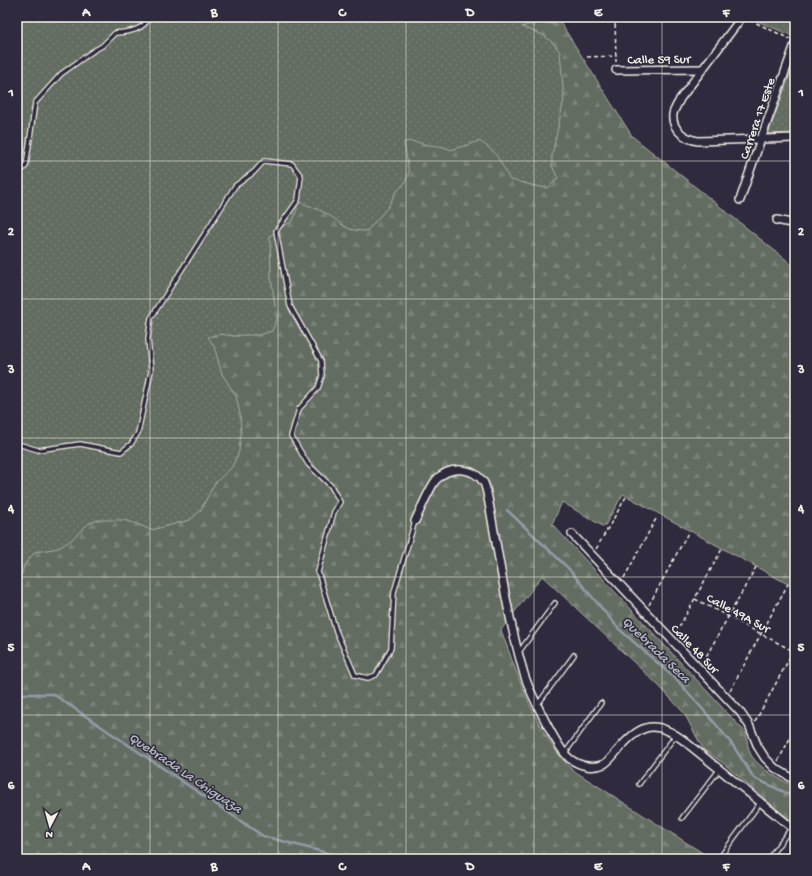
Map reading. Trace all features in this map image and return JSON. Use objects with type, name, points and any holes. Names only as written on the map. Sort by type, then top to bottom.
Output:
[{"type":"street","points":[[742,17],[680,99],[673,114],[675,123],[679,131],[685,137],[693,140],[795,138]]},
{"type":"street","name":"Carrera 17 Este","points":[[740,200],[795,42]]},
{"type":"street","name":"Calle 59 Sur","points":[[616,70],[703,69]]},
{"type":"street","points":[[777,220],[795,224]]},
{"type":"street","points":[[415,521],[436,481],[446,472],[458,470],[473,472],[484,483],[518,653],[527,682],[553,736],[568,758],[582,765],[596,766],[608,762],[626,740],[642,729],[656,727],[672,732],[793,829]]},
{"type":"street","name":"Calle 48 Sur","points":[[572,534],[740,712],[751,729],[761,753],[775,768],[795,780]]},
{"type":"lane","points":[[17,175],[26,166],[35,103],[61,74],[102,46],[115,33],[131,32],[147,23],[150,17]]},
{"type":"lane","points":[[17,442],[18,444],[38,450],[80,444],[121,452],[131,444],[138,433],[151,371],[148,339],[151,318],[235,186],[254,172],[264,161],[292,164],[301,176],[298,200],[276,232],[290,306],[321,361],[322,376],[318,388],[299,409],[291,436],[308,464],[331,486],[340,502],[334,512],[318,572],[336,631],[355,675],[368,678],[376,675],[391,648],[394,592],[415,521]]},
{"type":"lane","points":[[518,653],[555,603]]},
{"type":"lane","points":[[538,704],[574,655]]},
{"type":"lane","points":[[565,753],[601,703]]},
{"type":"lane","points":[[639,784],[676,735]]},
{"type":"lane","points":[[682,818],[720,769]]},
{"type":"lane","points":[[723,853],[761,802]]},
{"type":"lane","points":[[768,859],[793,829]]},
{"type":"path","points":[[615,17],[616,70]]},
{"type":"path","points":[[750,20],[795,42]]},
{"type":"path","name":"Calle 59 Sur","points":[[587,57],[616,56]]},
{"type":"path","points":[[592,556],[626,497]]},
{"type":"path","points":[[620,585],[657,517]]},
{"type":"path","points":[[645,612],[689,531]]},
{"type":"path","points":[[672,640],[722,549]]},
{"type":"path","points":[[699,669],[756,567]]},
{"type":"path","points":[[727,698],[788,584]]},
{"type":"path","name":"Calle 49A Sur","points":[[695,599],[794,652]]},
{"type":"path","points":[[751,729],[795,648]]},
{"type":"path","points":[[775,768],[795,729]]},
{"type":"green space","points":[[17,17],[555,17],[554,24],[536,22],[522,27],[543,35],[553,43],[560,52],[564,99],[552,155],[552,166],[558,178],[548,188],[510,180],[495,153],[479,141],[451,150],[441,146],[404,142],[409,173],[404,184],[396,192],[388,207],[367,231],[349,229],[327,214],[297,201],[297,209],[293,221],[280,228],[270,236],[271,277],[277,319],[272,331],[259,335],[234,336],[220,334],[208,337],[214,346],[222,374],[236,396],[240,414],[241,432],[239,451],[232,467],[215,483],[200,511],[190,520],[151,530],[124,520],[97,520],[88,524],[71,540],[59,548],[35,552],[24,565],[22,574],[17,580]]},
{"type":"green space","points":[[147,17],[557,17],[632,136],[795,267],[795,588],[623,494],[604,527],[562,502],[552,524],[746,733],[749,750],[755,760],[771,774],[795,787],[795,825],[723,763],[703,749],[684,713],[659,686],[542,576],[501,630],[529,703],[547,738],[571,769],[712,859],[17,859],[17,175]]},
{"type":"green space","points":[[754,17],[795,17],[795,37],[755,20]]},
{"type":"green space","points":[[795,61],[795,133],[768,134]]},
{"type":"waterway","name":"Quebrada Seca","points":[[507,510],[568,568],[619,629],[677,680],[732,744],[754,778],[795,797]]},
{"type":"waterway","name":"Quebrada La Chiguaza","points":[[17,694],[53,694],[263,836],[350,859]]}]
